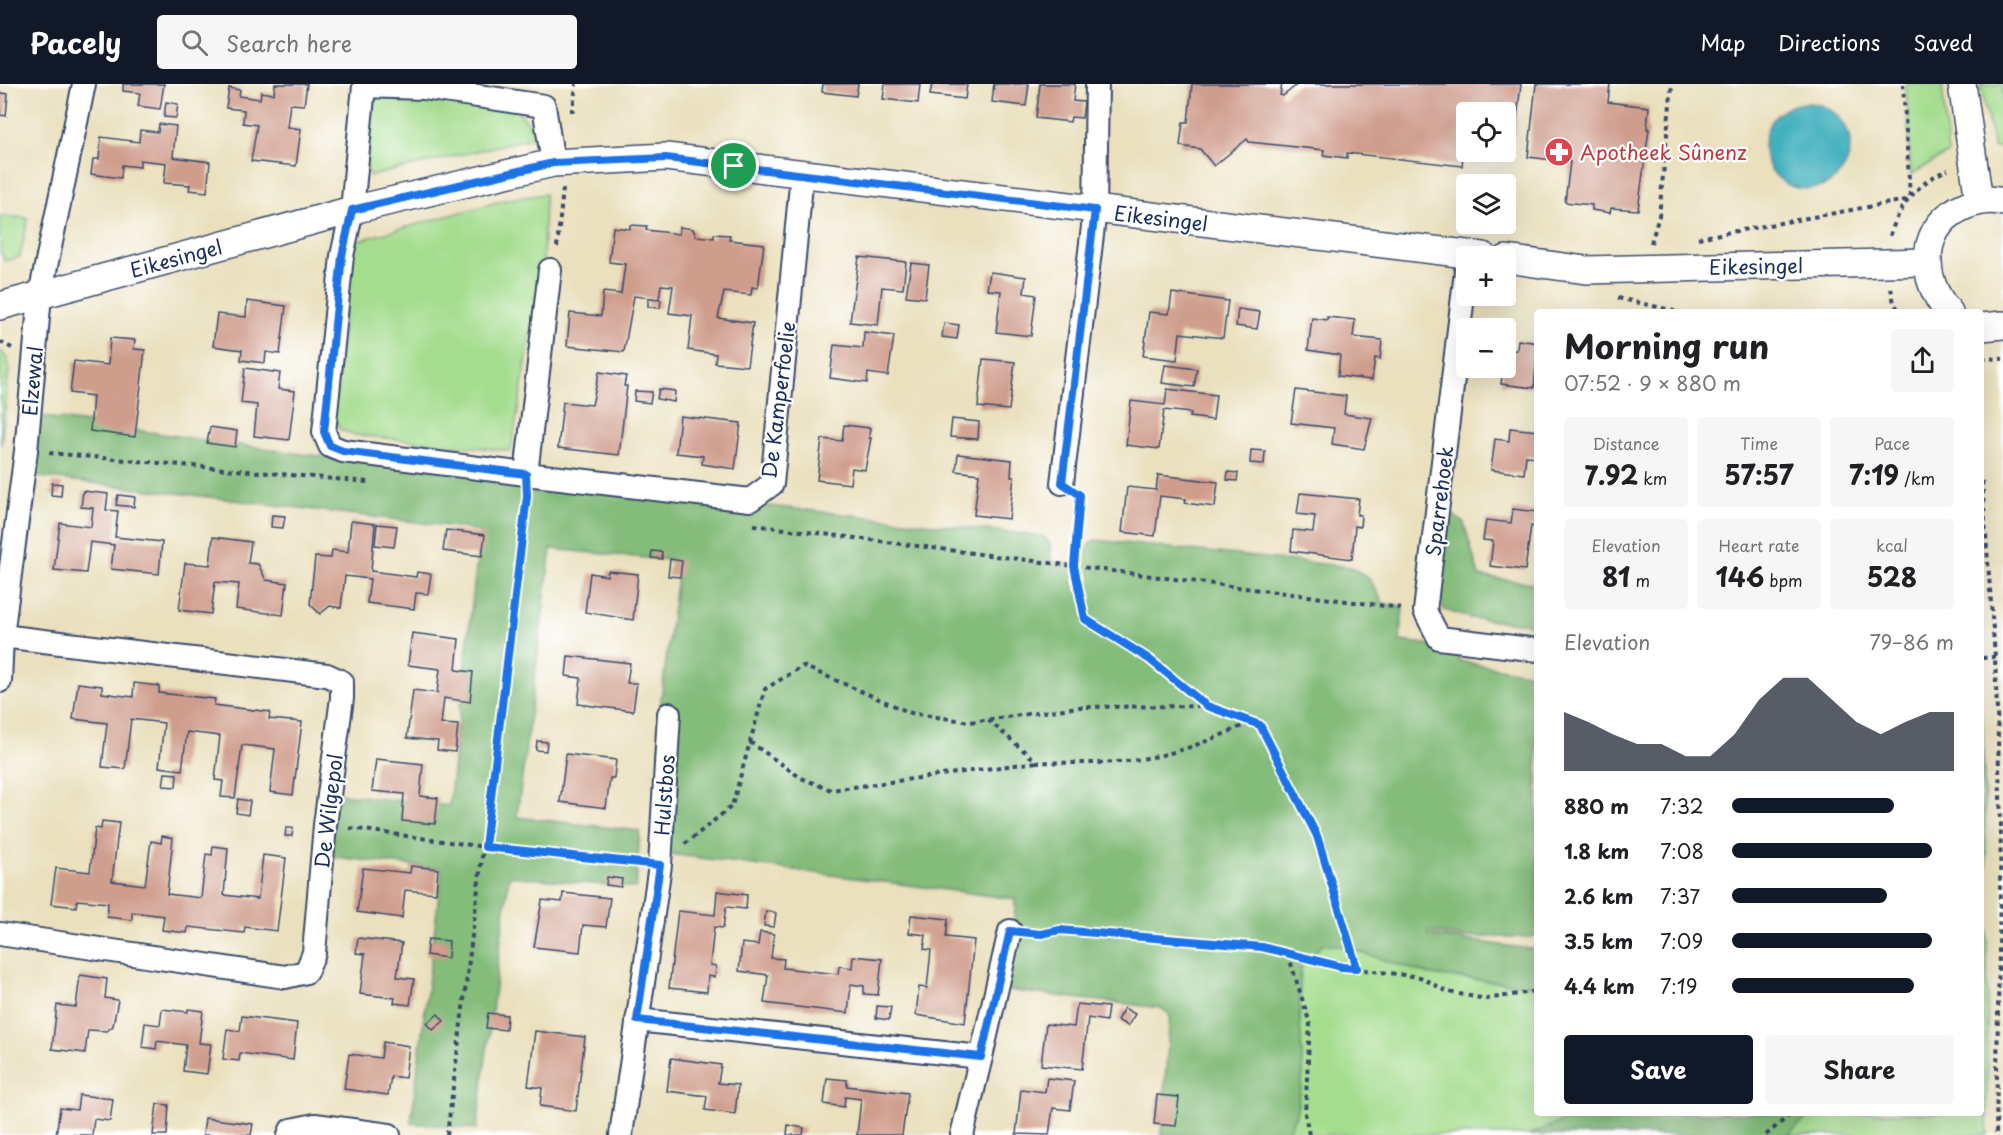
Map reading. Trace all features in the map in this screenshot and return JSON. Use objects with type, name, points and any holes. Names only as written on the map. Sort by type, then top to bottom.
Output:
[{"type":"street","name":"Elzewal","points":[[0,681],[2,636],[26,451],[40,295],[84,84]]},
{"type":"street","points":[[1062,483],[1095,210],[1097,84]]},
{"type":"street","points":[[1947,309],[1933,289],[1927,262],[1931,241],[1942,222],[1959,208],[1991,201],[1962,84]]},
{"type":"street","points":[[352,210],[364,86],[424,88],[544,106],[553,163]]},
{"type":"street","name":"Eikesingel","points":[[0,306],[352,210],[553,163],[666,158],[1456,256]]},
{"type":"street","name":"De Kamperfoelie","points":[[352,210],[342,256],[324,432],[330,446],[343,451],[750,500],[772,484],[802,174]]},
{"type":"street","name":"Eikesingel","points":[[1516,261],[1586,270],[1927,262]]},
{"type":"street","points":[[526,474],[550,270]]},
{"type":"street","name":"Sparrehoek","points":[[1425,611],[1465,306]]},
{"type":"street","points":[[1425,611],[1439,638],[1534,650]]},
{"type":"street","name":"De Wilgepol","points":[[0,934],[285,977],[306,972],[314,953],[326,825],[342,698],[342,682],[327,675],[2,636]]},
{"type":"street","name":"Hulstbos","points":[[621,1135],[660,865],[669,714]]},
{"type":"street","points":[[962,1135],[1010,931]]},
{"type":"street","points":[[637,1020],[981,1057]]},
{"type":"street","points":[[289,1135],[291,1130],[315,1125],[389,1135]]},
{"type":"path","points":[[1662,245],[1650,247],[1659,216],[1671,84]]},
{"type":"path","points":[[1903,84],[1910,196]]},
{"type":"path","points":[[550,270],[556,261],[563,187],[553,163]]},
{"type":"path","name":"Eikesingel","points":[[1697,238],[1906,200]]},
{"type":"path","points":[[1984,358],[2003,359]]},
{"type":"path","points":[[26,451],[372,482]]},
{"type":"path","points":[[1062,483],[1080,495],[1074,566],[1085,619],[1149,659],[1207,706],[1260,725],[1317,836],[1357,968]]},
{"type":"path","points":[[447,1135],[485,847],[527,496],[539,498]]},
{"type":"path","points":[[1984,508],[1995,657],[2001,824],[1996,1135]]},
{"type":"path","points":[[753,525],[1425,611]]},
{"type":"path","points":[[1984,658],[1995,657]]},
{"type":"path","points":[[326,825],[485,847],[660,865],[732,806],[765,689],[804,666],[911,713],[970,722],[1079,707],[1207,706]]},
{"type":"path","points":[[988,719],[1037,762]]},
{"type":"path","points":[[750,742],[801,778],[831,790],[1037,762],[1146,759],[1209,741],[1251,722]]},
{"type":"path","points":[[1010,931],[1041,934],[1060,930],[1262,947],[1342,967],[1420,977],[1448,992],[1486,999],[1534,992]]},
{"type":"path","points":[[1288,953],[1310,1024],[1305,1114],[1309,1135]]},
{"type":"path","points":[[1766,1135],[1788,1116]]},
{"type":"green space","points":[[1906,84],[1942,84],[1948,153],[1911,175]]},
{"type":"green space","points":[[1980,84],[2003,84],[2003,148],[1994,147]]},
{"type":"green space","points":[[375,94],[517,110],[540,136],[370,176],[367,167]]},
{"type":"green space","points":[[545,194],[543,263],[511,451],[356,435],[341,430],[333,418],[351,256],[356,241],[509,199]]},
{"type":"green space","points":[[0,216],[28,218],[20,257],[5,261],[0,252]]},
{"type":"green space","points":[[0,350],[8,359],[9,367],[1,446]]},
{"type":"green space","points":[[39,416],[301,454],[1042,536],[1049,544],[1051,562],[1082,565],[1090,543],[1095,540],[1351,567],[1369,578],[1384,604],[1403,606],[1400,641],[1459,648],[1459,661],[1534,674],[1534,936],[1461,937],[1428,932],[1428,935],[1534,950],[1534,986],[1430,975],[1342,946],[1322,944],[1301,967],[1299,1006],[1303,1075],[1296,1114],[1286,1135],[1161,1135],[1170,1015],[1161,1008],[1006,990],[1014,938],[1015,899],[663,853],[659,714],[679,561],[551,549],[517,817],[640,831],[636,888],[509,876],[477,1129],[411,1123],[442,869],[327,856],[333,793],[449,806],[480,532],[457,527],[34,476]]},
{"type":"green space","points":[[1448,511],[1464,523],[1479,576],[1534,584],[1534,625],[1470,618],[1444,610],[1439,595]]},
{"type":"green space","points":[[1984,781],[1987,882],[1987,1135],[1788,1135],[1810,1116],[1984,1116]]},
{"type":"green space","points":[[1322,944],[1342,946],[1430,975],[1534,986],[1534,1116],[1576,1116],[1529,1135],[1286,1135],[1296,1114],[1303,1075],[1299,1006],[1301,967]]},
{"type":"green space","points":[[1576,1116],[1810,1116],[1788,1135],[1529,1135]]},
{"type":"water","points":[[1807,103],[1823,107],[1837,116],[1846,130],[1850,146],[1846,162],[1837,176],[1823,185],[1807,189],[1791,185],[1777,176],[1768,162],[1764,146],[1768,130],[1777,116],[1791,107]]},
{"type":"building","points":[[123,84],[164,84],[160,109],[138,106],[140,93],[123,91]]},
{"type":"building","points":[[275,84],[307,84],[304,105],[290,104],[287,127],[301,129],[296,166],[251,161],[257,125],[243,123],[244,110],[226,108],[229,88],[240,90],[239,96],[260,99],[261,92],[274,94]]},
{"type":"building","points":[[823,84],[858,84],[856,96],[822,92]]},
{"type":"building","points":[[885,84],[920,84],[918,103],[883,99]]},
{"type":"building","points":[[932,84],[967,84],[965,99],[930,95]]},
{"type":"building","points":[[994,84],[1029,84],[1026,106],[992,102]]},
{"type":"building","points":[[1040,84],[1075,84],[1073,101],[1084,102],[1082,118],[1071,117],[1070,122],[1036,118]]},
{"type":"building","points":[[1192,84],[1282,84],[1280,95],[1283,96],[1298,84],[1521,84],[1516,127],[1516,102],[1456,102],[1456,162],[1462,162],[1462,166],[1347,153],[1347,158],[1323,155],[1324,150],[1249,142],[1247,139],[1214,166],[1200,149],[1180,146],[1183,122],[1188,122]]},
{"type":"building","points":[[1536,84],[1610,84],[1608,102],[1649,107],[1647,129],[1649,129],[1638,210],[1611,208],[1610,213],[1592,210],[1592,205],[1565,202],[1570,162],[1528,157]]},
{"type":"building","points":[[0,93],[8,94],[6,116],[0,115]]},
{"type":"building","points":[[166,102],[178,104],[176,118],[164,117]]},
{"type":"building","points":[[159,124],[176,126],[173,157],[210,162],[207,192],[189,190],[190,185],[164,183],[166,163],[140,160],[140,167],[122,165],[121,178],[91,174],[93,159],[99,159],[101,137],[139,142],[140,130],[158,132]]},
{"type":"building","points":[[630,225],[647,226],[646,230],[679,234],[680,227],[693,229],[696,236],[714,238],[714,234],[730,235],[729,240],[764,244],[758,288],[752,287],[751,295],[724,292],[718,318],[753,323],[747,366],[715,363],[716,354],[688,350],[692,316],[669,313],[673,286],[661,285],[659,299],[634,296],[624,352],[567,346],[570,313],[601,316],[603,292],[621,294],[625,264],[609,262],[613,227],[630,229]]},
{"type":"building","points":[[859,257],[906,262],[903,289],[882,287],[878,325],[850,322]]},
{"type":"building","points":[[911,263],[929,265],[925,298],[906,296]]},
{"type":"building","points":[[990,272],[1026,277],[1024,293],[1036,295],[1031,336],[996,332],[1001,291],[987,290]]},
{"type":"building","points":[[1172,293],[1228,301],[1223,338],[1180,333],[1177,360],[1143,356],[1149,312],[1169,314]]},
{"type":"building","points":[[648,299],[661,300],[660,308],[648,307]]},
{"type":"building","points":[[247,301],[286,306],[280,354],[266,352],[265,363],[241,360],[242,350],[213,346],[217,314],[246,317]]},
{"type":"building","points":[[1238,309],[1260,312],[1257,329],[1236,326]]},
{"type":"building","points":[[1327,317],[1355,320],[1353,337],[1382,340],[1380,359],[1375,358],[1372,380],[1338,376],[1340,355],[1308,350],[1312,318],[1327,320]]},
{"type":"building","points":[[944,323],[959,325],[957,339],[942,337]]},
{"type":"building","points":[[864,332],[894,336],[888,376],[868,373],[867,383],[830,378],[834,345],[863,348]]},
{"type":"building","points":[[110,338],[135,340],[134,349],[145,350],[135,437],[90,431],[93,396],[70,393],[74,361],[108,365]]},
{"type":"building","points":[[1518,340],[1534,342],[1534,388],[1501,384],[1502,378],[1516,378]]},
{"type":"building","points":[[983,359],[1015,362],[1009,410],[978,407]]},
{"type":"building","points":[[1165,365],[1197,369],[1194,387],[1162,383]]},
{"type":"building","points":[[245,368],[280,373],[278,389],[295,391],[289,440],[254,436],[257,405],[241,403]]},
{"type":"building","points":[[599,372],[626,376],[624,386],[627,386],[619,455],[558,448],[563,402],[592,405]]},
{"type":"building","points":[[659,389],[675,391],[674,402],[657,399]]},
{"type":"building","points":[[1167,389],[1216,395],[1213,420],[1190,417],[1191,413],[1164,410],[1159,449],[1126,445],[1131,401],[1165,405]]},
{"type":"building","points":[[1296,390],[1346,396],[1344,414],[1372,418],[1364,449],[1332,444],[1334,428],[1291,423]]},
{"type":"building","points":[[635,391],[652,392],[650,403],[634,401]]},
{"type":"building","points":[[680,416],[741,423],[735,469],[702,464],[703,456],[676,453]]},
{"type":"building","points":[[952,419],[979,422],[978,439],[950,437]]},
{"type":"building","points":[[844,425],[870,428],[869,438],[871,438],[865,470],[852,468],[850,484],[817,480],[822,439],[842,441]]},
{"type":"building","points":[[210,427],[237,431],[235,447],[207,443]]},
{"type":"building","points":[[1510,428],[1534,431],[1534,457],[1526,456],[1524,474],[1491,470],[1495,439],[1509,441]]},
{"type":"building","points":[[1251,450],[1265,451],[1264,464],[1250,463]]},
{"type":"building","points":[[958,454],[1012,460],[1011,477],[1014,477],[1009,519],[974,515],[979,474],[956,471]]},
{"type":"building","points":[[1228,472],[1238,473],[1237,481],[1227,480]]},
{"type":"building","points":[[1158,475],[1218,482],[1215,507],[1185,503],[1186,499],[1160,496],[1155,536],[1122,532],[1127,487],[1156,490]]},
{"type":"building","points":[[52,483],[62,484],[61,496],[51,495]]},
{"type":"building","points":[[83,491],[108,494],[106,510],[118,511],[115,537],[162,542],[159,574],[111,569],[114,545],[90,542],[86,573],[54,570],[60,523],[91,527],[93,508],[81,507]]},
{"type":"building","points":[[1300,493],[1359,499],[1357,515],[1361,515],[1360,527],[1355,526],[1352,559],[1291,551],[1293,530],[1313,532],[1315,516],[1297,514]]},
{"type":"building","points":[[118,495],[135,497],[134,507],[116,505]]},
{"type":"building","points":[[1513,509],[1534,512],[1534,526],[1531,526],[1525,570],[1490,566],[1493,541],[1483,540],[1486,520],[1511,523]]},
{"type":"building","points":[[272,515],[285,516],[283,528],[271,527]]},
{"type":"building","points":[[351,521],[375,524],[371,571],[416,577],[417,572],[431,574],[428,594],[416,593],[414,609],[367,603],[370,579],[345,576],[341,608],[330,606],[320,614],[310,604],[315,557],[331,558],[332,550],[348,552]]},
{"type":"building","points":[[377,524],[397,526],[394,547],[375,545]]},
{"type":"building","points":[[446,530],[485,535],[482,556],[443,551]]},
{"type":"building","points":[[213,537],[251,542],[248,563],[258,564],[266,580],[287,583],[283,615],[236,609],[239,584],[215,582],[211,614],[179,610],[185,563],[210,565]]},
{"type":"building","points":[[652,551],[662,552],[662,559],[651,558]]},
{"type":"building","points":[[670,559],[682,561],[680,577],[668,576]]},
{"type":"building","points":[[608,571],[638,574],[633,620],[585,612],[590,573],[607,576]]},
{"type":"building","points":[[412,633],[459,639],[456,670],[473,672],[470,702],[444,698],[441,724],[458,725],[455,752],[437,750],[438,741],[407,738],[413,690],[437,693],[440,669],[408,665]]},
{"type":"building","points":[[568,656],[630,663],[627,683],[637,683],[633,711],[578,704],[581,678],[566,676]]},
{"type":"building","points":[[78,683],[102,686],[102,693],[133,697],[134,683],[159,686],[159,693],[215,699],[214,705],[270,712],[269,719],[302,722],[293,795],[270,792],[275,749],[242,745],[235,798],[221,797],[223,781],[215,780],[220,736],[187,732],[182,770],[159,767],[164,723],[131,719],[125,769],[102,767],[107,723],[73,719]]},
{"type":"building","points":[[537,741],[547,742],[546,751],[536,750]]},
{"type":"building","points":[[566,754],[616,760],[614,778],[610,778],[606,808],[560,802]]},
{"type":"building","points":[[376,759],[423,764],[420,796],[438,798],[435,824],[402,821],[404,794],[372,791]]},
{"type":"building","points":[[165,773],[177,774],[176,787],[163,786]]},
{"type":"building","points":[[238,799],[250,801],[248,815],[236,813]]},
{"type":"building","points":[[102,821],[119,823],[112,881],[145,885],[151,841],[161,843],[162,836],[173,838],[167,894],[201,898],[206,854],[212,855],[213,846],[228,848],[224,895],[258,899],[263,855],[286,858],[277,931],[245,927],[244,933],[188,927],[187,933],[162,930],[164,916],[132,912],[132,920],[107,917],[108,903],[77,900],[76,907],[51,904],[56,868],[90,872],[95,828],[101,829]]},
{"type":"building","points":[[286,828],[293,828],[292,836],[285,836]]},
{"type":"building","points":[[411,866],[438,869],[436,893],[405,890],[402,918],[357,912],[363,868],[410,873]]},
{"type":"building","points":[[607,877],[622,879],[621,887],[606,885]]},
{"type":"building","points":[[717,891],[747,895],[746,909],[726,907],[723,928],[714,927],[710,965],[716,966],[715,977],[708,976],[707,992],[669,988],[678,911],[715,915]]},
{"type":"building","points":[[563,893],[610,898],[606,927],[583,925],[580,952],[534,947],[542,900],[562,902]]},
{"type":"building","points":[[766,911],[776,913],[774,927],[764,926]]},
{"type":"building","points":[[911,915],[948,919],[946,937],[974,940],[965,1023],[916,1015],[919,987],[927,988],[931,950],[924,949],[926,935],[909,933]]},
{"type":"building","points":[[760,932],[774,934],[771,958],[784,959],[783,968],[838,974],[839,966],[852,968],[853,956],[882,959],[878,995],[864,994],[864,986],[851,984],[848,1013],[764,1003],[768,975],[739,971],[742,943],[758,945]]},
{"type":"building","points":[[358,938],[402,943],[397,977],[414,979],[410,1005],[394,1003],[395,998],[360,994],[365,954],[356,953]]},
{"type":"building","points":[[428,939],[449,941],[448,958],[426,955]]},
{"type":"building","points":[[80,975],[107,979],[105,998],[118,1000],[113,1026],[107,1031],[88,1030],[85,1053],[52,1049],[57,1005],[76,1007]]},
{"type":"building","points":[[1077,1004],[1108,1007],[1106,1021],[1088,1018],[1082,1069],[1041,1065],[1046,1024],[1074,1027]]},
{"type":"building","points":[[877,1006],[891,1007],[889,1020],[876,1018]]},
{"type":"building","points":[[1124,1008],[1135,1014],[1128,1026],[1117,1020]]},
{"type":"building","points":[[162,1009],[203,1011],[199,1043],[211,1044],[207,1074],[183,1071],[186,1045],[157,1041],[156,1049],[142,1047],[145,1023],[160,1025]]},
{"type":"building","points":[[488,1013],[507,1015],[506,1030],[486,1028]]},
{"type":"building","points":[[438,1014],[444,1021],[433,1030],[427,1023]]},
{"type":"building","points":[[242,1016],[297,1023],[293,1060],[240,1053],[239,1061],[223,1059],[227,1029],[240,1031]]},
{"type":"building","points":[[535,1031],[585,1037],[576,1111],[540,1106],[542,1088],[528,1086]]},
{"type":"building","points":[[383,1042],[409,1046],[405,1078],[391,1076],[388,1095],[344,1089],[349,1054],[381,1058]]},
{"type":"building","points":[[671,1058],[721,1065],[718,1083],[738,1085],[735,1114],[705,1110],[707,1096],[667,1091]]},
{"type":"building","points":[[827,1078],[847,1080],[847,1086],[908,1093],[902,1135],[857,1135],[861,1099],[845,1097],[844,1107],[824,1104]]},
{"type":"building","points":[[1047,1078],[1074,1081],[1070,1110],[1053,1108],[1049,1135],[1016,1134],[1021,1089],[1045,1092]]},
{"type":"building","points":[[79,1095],[113,1099],[110,1121],[94,1119],[92,1135],[56,1135],[60,1108],[77,1110]]},
{"type":"building","points":[[1157,1095],[1179,1097],[1176,1126],[1154,1124]]},
{"type":"building","points":[[157,1104],[169,1105],[167,1135],[153,1135]]},
{"type":"building","points":[[205,1118],[253,1124],[251,1135],[203,1135]]},
{"type":"building","points":[[788,1125],[804,1128],[803,1135],[787,1135]]},
{"type":"place","name":"Apotheek Sûnenz","points":[[1559,152]]},
{"type":"route","points":[[666,158],[734,166],[1095,210],[1062,483],[1080,495],[1074,566],[1085,619],[1149,659],[1207,706],[1260,725],[1317,836],[1357,968],[1342,967],[1262,947],[1060,930],[1041,934],[1010,931],[981,1057],[637,1020],[660,865],[485,847],[527,496],[526,474],[343,451],[330,446],[324,432],[342,256],[352,210],[553,163],[666,158]]}]
